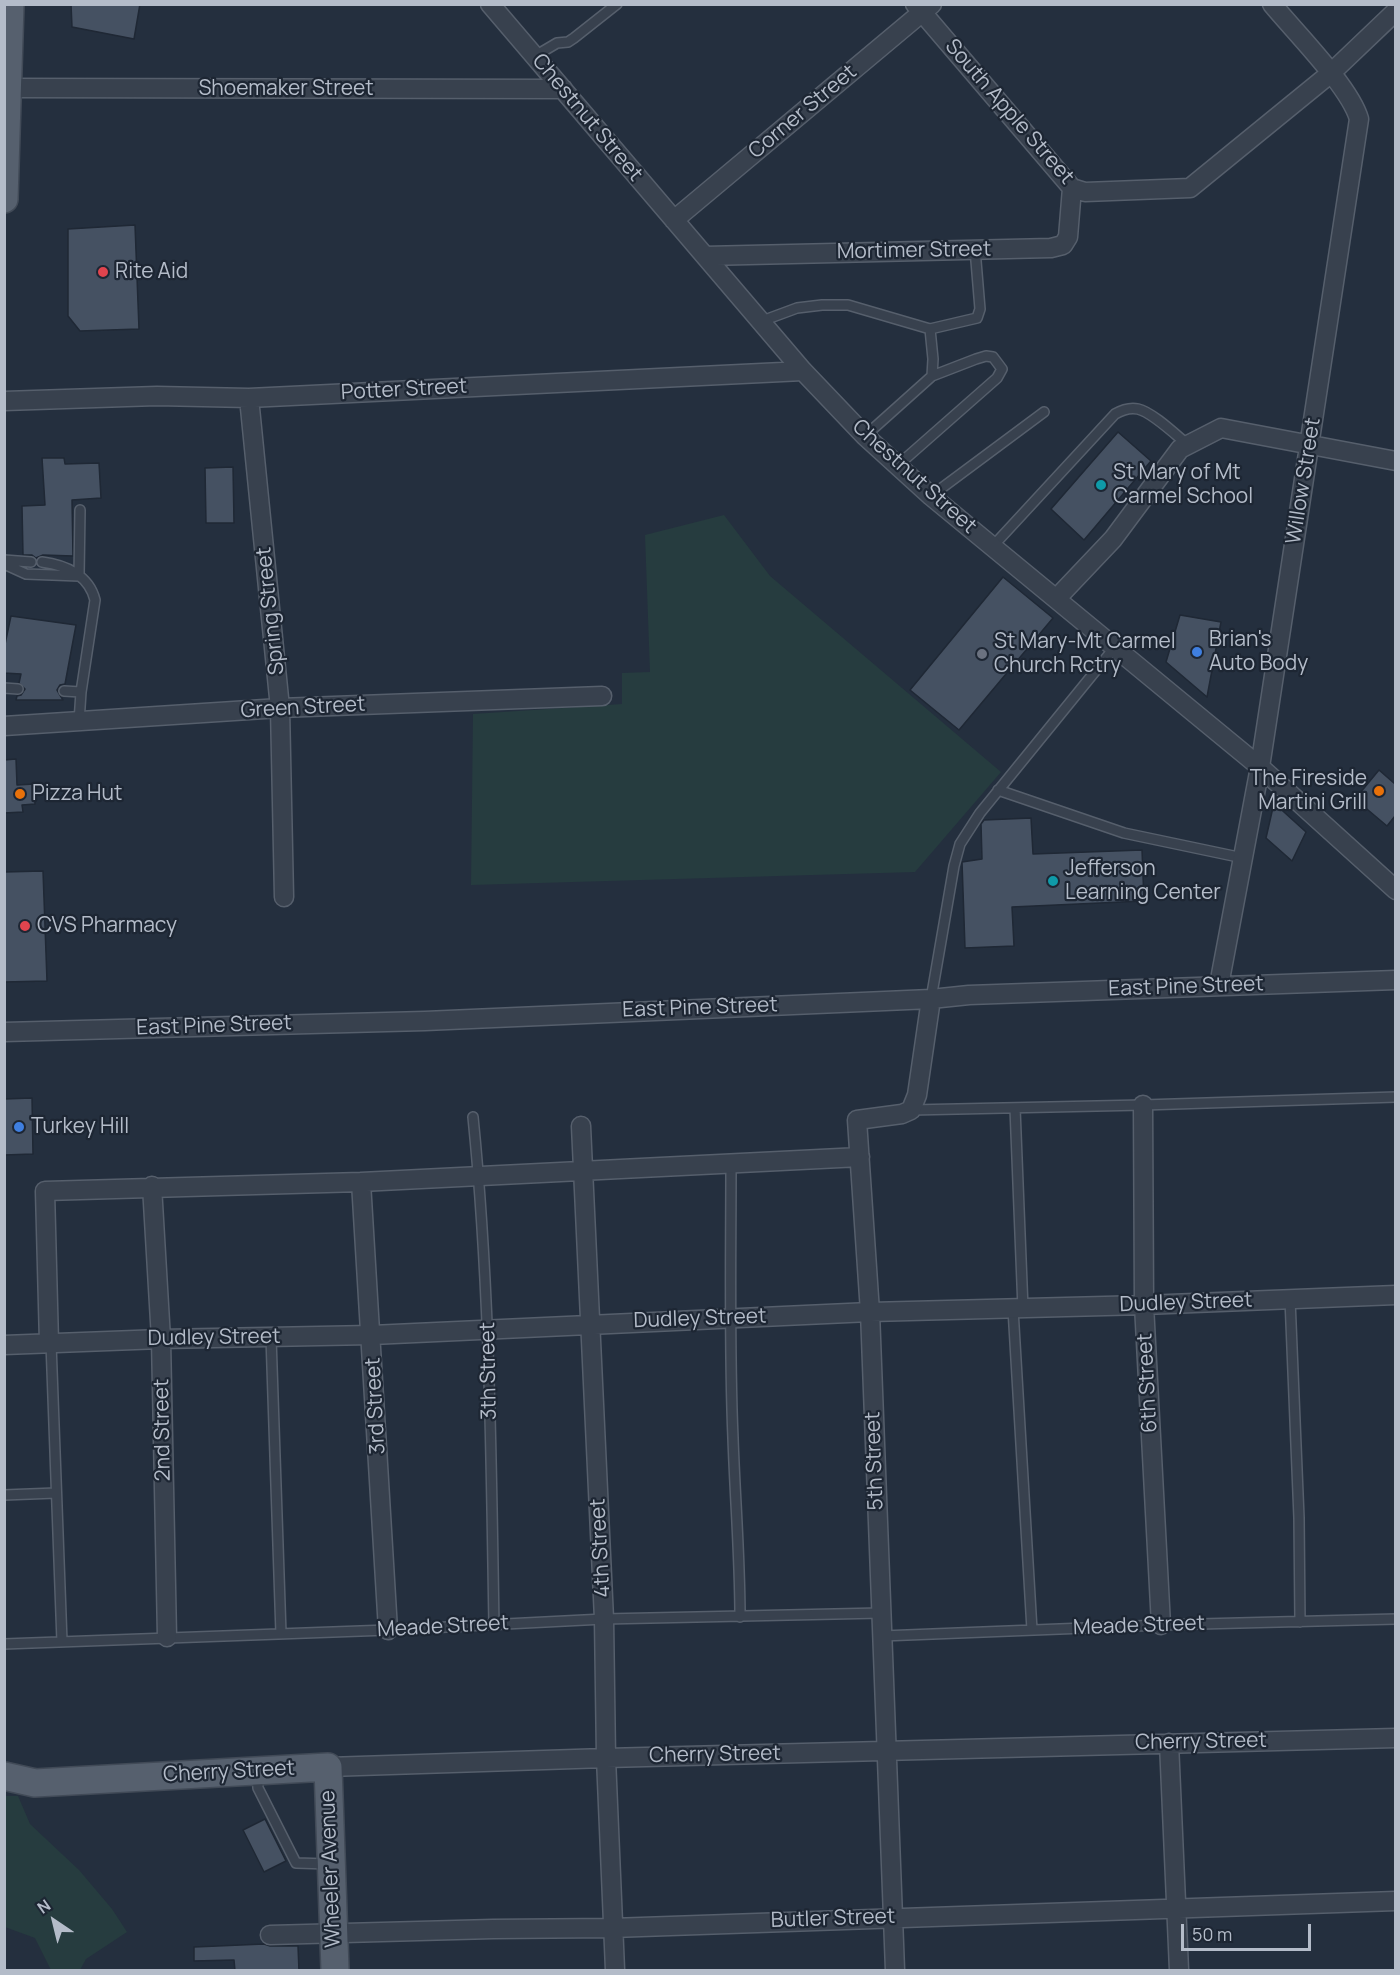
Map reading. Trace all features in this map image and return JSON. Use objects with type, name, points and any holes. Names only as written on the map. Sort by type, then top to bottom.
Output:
[{"type":"main road","points":[[4,199],[10,4]]},
{"type":"main road","name":"Cherry Street","points":[[4,1776],[35,1783],[328,1767]]},
{"type":"main road","name":"Wheeler Avenue","points":[[328,1767],[334,1971]]},
{"type":"street","name":"Chestnut Street","points":[[490,4],[803,371],[865,436],[931,496],[1260,767],[1395,890]]},
{"type":"street","name":"Willow Street","points":[[1219,985],[1260,767],[1359,119],[1357,110],[1331,73],[1272,4]]},
{"type":"street","name":"South Apple Street","points":[[923,7],[1072,188],[1085,192],[1190,188],[1331,73]]},
{"type":"street","name":"Corner Street","points":[[674,220],[923,7]]},
{"type":"street","points":[[1331,73],[1395,11]]},
{"type":"street","name":"Shoemaker Street","points":[[8,88],[563,89]]},
{"type":"street","name":"Mortimer Street","points":[[705,256],[1052,248],[1063,245],[1068,237],[1072,188]]},
{"type":"street","name":"Potter Street","points":[[4,401],[157,396],[249,398],[803,371]]},
{"type":"street","name":"Spring Street","points":[[249,398],[280,708],[284,897]]},
{"type":"street","points":[[1057,598],[1113,539],[1180,449],[1221,428],[1395,460]]},
{"type":"street","name":"Green Street","points":[[4,726],[280,708],[602,696]]},
{"type":"street","name":"East Pine Street","points":[[4,1032],[425,1021],[931,999],[969,995],[1395,980]]},
{"type":"street","points":[[911,1110],[917,1095],[931,999]]},
{"type":"street","name":"6th Street","points":[[1143,1105],[1144,1305],[1161,1625]]},
{"type":"street","name":"5th Street","points":[[895,1971],[870,1312],[857,1120],[902,1114],[911,1110]]},
{"type":"street","name":"4th Street","points":[[581,1126],[604,1619],[606,1758],[615,1971]]},
{"type":"street","points":[[50,1343],[45,1191],[152,1186],[361,1182],[860,1157]]},
{"type":"street","name":"3rd Street","points":[[361,1182],[388,1630]]},
{"type":"street","name":"2nd Street","points":[[152,1186],[161,1339],[167,1637]]},
{"type":"street","name":"Dudley Street","points":[[4,1345],[372,1335],[870,1312],[1144,1305],[1395,1295]]},
{"type":"street","name":"Cherry Street","points":[[328,1767],[1395,1738]]},
{"type":"street","points":[[1169,1743],[1179,1971]]},
{"type":"street","name":"Butler Street","points":[[270,1935],[612,1928],[1395,1901]]},
{"type":"lane","points":[[535,56],[557,43],[568,42],[617,4]]},
{"type":"lane","points":[[762,321],[796,308],[822,305],[848,305],[930,329],[977,318],[980,309],[975,249]]},
{"type":"lane","points":[[930,329],[932,376]]},
{"type":"lane","points":[[865,436],[932,376],[986,356],[993,357],[1002,369],[997,378],[897,466]]},
{"type":"lane","points":[[993,546],[1115,414],[1124,409],[1138,409],[1150,415],[1188,445]]},
{"type":"lane","points":[[931,496],[1044,412]]},
{"type":"lane","points":[[80,510],[80,576]]},
{"type":"lane","points":[[4,562],[26,574],[80,576]]},
{"type":"lane","points":[[4,562],[59,564],[80,576],[92,588],[95,600],[81,692],[79,722]]},
{"type":"lane","points":[[931,999],[954,866],[960,844],[998,790],[1115,647]]},
{"type":"lane","points":[[4,688],[18,689]]},
{"type":"lane","points":[[64,692],[81,692]]},
{"type":"lane","points":[[998,790],[1124,833],[1243,858]]},
{"type":"lane","points":[[911,1110],[1395,1097]]},
{"type":"lane","points":[[1015,1108],[1018,1309],[1032,1630]]},
{"type":"lane","name":"3th Street","points":[[473,1117],[479,1176],[488,1329],[494,1625]]},
{"type":"lane","points":[[731,1163],[733,1438],[740,1564],[740,1617]]},
{"type":"lane","points":[[1290,1299],[1299,1518],[1300,1622]]},
{"type":"lane","points":[[271,1337],[281,1634]]},
{"type":"lane","points":[[50,1343],[62,1642]]},
{"type":"lane","points":[[4,1495],[56,1493]]},
{"type":"lane","name":"Meade Street","points":[[4,1644],[388,1630],[604,1619],[881,1614]]},
{"type":"lane","name":"Meade Street","points":[[882,1636],[1395,1619]]},
{"type":"lane","points":[[256,1771],[258,1788],[296,1863],[331,1864]]},
{"type":"green space","points":[[724,515],[770,576],[1001,772],[915,872],[471,885],[473,714],[622,704],[622,673],[650,672],[645,535]]},
{"type":"green space","points":[[5,1796],[18,1796],[30,1824],[79,1870],[112,1909],[127,1932],[86,1959],[80,1970],[51,1970],[35,1938],[5,1927]]},
{"type":"building","points":[[71,4],[140,4],[134,39],[72,27]]},
{"type":"building","name":"Rite Aid","points":[[135,225],[139,329],[80,331],[68,316],[68,229]]},
{"type":"building","name":"St Mary of Mt Carmel School","points":[[1118,432],[1151,461],[1084,540],[1051,509]]},
{"type":"building","points":[[42,458],[64,458],[65,464],[99,463],[101,498],[72,500],[73,556],[43,555],[36,558],[32,555],[23,555],[22,506],[45,505]]},
{"type":"building","points":[[233,467],[234,523],[206,523],[205,468]]},
{"type":"building","name":"St Mary-Mt Carmel Church Rctry","points":[[1003,577],[1053,618],[959,730],[910,690]]},
{"type":"building","points":[[1180,615],[1221,622],[1207,697],[1166,662]]},
{"type":"building","points":[[11,616],[76,625],[65,684],[60,685],[57,690],[63,700],[16,700],[25,689],[19,683],[21,674],[4,673],[4,649]]},
{"type":"building","name":"Pizza Hut","points":[[16,759],[17,785],[34,784],[35,804],[22,805],[23,812],[4,813],[4,760]]},
{"type":"building","name":"The Fireside Martini Grill","points":[[1379,770],[1395,784],[1395,816],[1387,826],[1355,799]]},
{"type":"building","points":[[1274,803],[1306,832],[1292,861],[1266,838]]},
{"type":"building","name":"Jefferson Learning Center","points":[[1031,818],[1033,854],[1142,850],[1144,901],[1012,907],[1014,946],[965,948],[962,862],[982,859],[981,824],[984,820]]},
{"type":"building","name":"CVS Pharmacy","points":[[43,871],[47,981],[4,982],[4,872]]},
{"type":"building","name":"Turkey Hill","points":[[32,1098],[33,1154],[4,1155],[4,1099]]},
{"type":"building","points":[[265,1819],[286,1861],[264,1872],[243,1830]]},
{"type":"building","points":[[264,1944],[298,1946],[299,1971],[235,1971],[234,1960],[194,1961],[194,1947]]},
{"type":"place","name":"Rite Aid","points":[[103,272]]},
{"type":"place","name":"St Mary of Mt Carmel School","points":[[1101,485]]},
{"type":"place","name":"Brian's Auto Body","points":[[1197,652]]},
{"type":"place","name":"St Mary-Mt Carmel Church Rctry","points":[[982,654]]},
{"type":"place","name":"The Fireside Martini Grill","points":[[1379,791]]},
{"type":"place","name":"Pizza Hut","points":[[20,794]]},
{"type":"place","name":"Jefferson Learning Center","points":[[1053,881]]},
{"type":"place","name":"CVS Pharmacy","points":[[25,926]]},
{"type":"place","name":"Turkey Hill","points":[[19,1127]]}]
